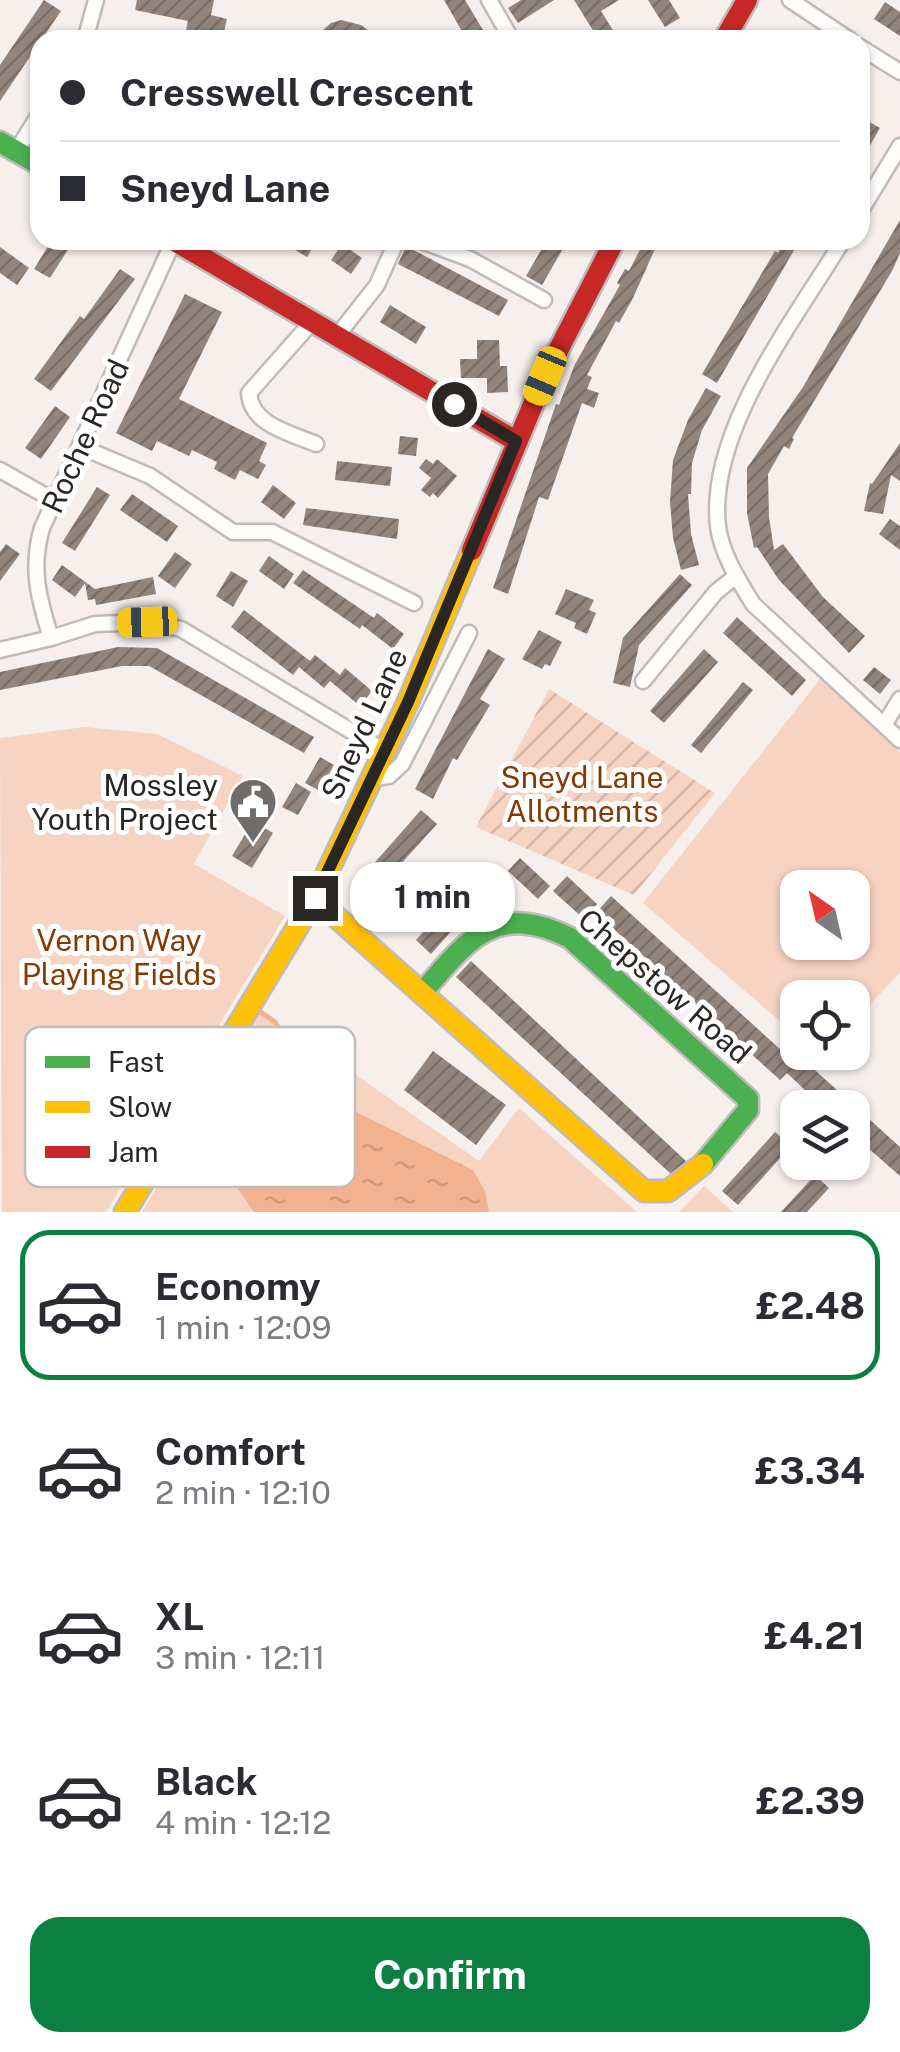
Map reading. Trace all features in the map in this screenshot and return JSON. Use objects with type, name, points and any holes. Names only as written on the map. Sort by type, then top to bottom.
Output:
[{"type":"street","points":[[88,30],[96,0]]},
{"type":"street","points":[[489,0],[506,30]]},
{"type":"street","points":[[730,30],[746,0]]},
{"type":"street","points":[[790,0],[835,30]]},
{"type":"street","points":[[870,52],[900,72]]},
{"type":"street","points":[[30,124],[8,147],[30,159]]},
{"type":"street","points":[[870,196],[900,146]]},
{"type":"street","name":"Roche Road","points":[[51,638],[36,592],[36,549],[54,501],[170,250]]},
{"type":"street","points":[[191,250],[516,441]]},
{"type":"street","points":[[337,336],[377,285],[392,250]]},
{"type":"street","points":[[446,250],[470,259],[536,299]]},
{"type":"street","name":"Sneyd Lane","points":[[237,1027],[315,898],[374,778],[545,376],[610,250]]},
{"type":"street","points":[[837,250],[759,378],[724,460],[718,488],[718,530],[736,576],[753,604],[900,740]]},
{"type":"street","points":[[312,323],[249,393],[250,407],[258,418],[316,444]]},
{"type":"street","points":[[81,447],[150,476],[234,532],[272,532],[414,603]]},
{"type":"street","points":[[0,470],[54,501]]},
{"type":"street","points":[[643,681],[716,592],[736,576]]},
{"type":"street","points":[[0,650],[94,624],[147,622],[182,629],[386,752]]},
{"type":"street","points":[[374,778],[389,776],[402,764],[470,633]]},
{"type":"street","points":[[884,725],[900,700]]},
{"type":"street","name":"Chepstow Road","points":[[315,898],[422,994],[644,1191],[673,1190],[741,1122],[748,1110],[748,1099],[570,938],[544,923],[516,921],[479,932],[422,994]]},
{"type":"street","name":"Sneyd Lane","points":[[125,1212],[140,1187]]},
{"type":"green space","points":[[821,678],[900,752],[900,973],[870,1004],[870,980],[780,980],[780,1021],[643,903]]},
{"type":"green space","name":"Sneyd Lane Allotments","points":[[549,689],[715,793],[634,895],[476,827]]},
{"type":"green space","name":"Vernon Way Playing Fields","points":[[85,727],[157,734],[243,776],[194,864],[285,916],[218,1027],[25,1027],[25,1187],[121,1187],[106,1212],[2,1212],[0,738]]},
{"type":"green space","points":[[258,1010],[278,1027],[252,1027]]},
{"type":"green space","points":[[355,1073],[479,1161],[519,1108],[637,1212],[142,1212],[157,1187],[355,1187]]},
{"type":"green space","points":[[704,1186],[733,1212],[679,1212]]},
{"type":"water","points":[[355,1111],[473,1170],[485,1191],[489,1212],[254,1212],[237,1187],[355,1187]]},
{"type":"building","points":[[44,0],[61,11],[48,30],[30,30],[30,57],[0,101],[0,65]]},
{"type":"building","points":[[137,0],[214,0],[211,15],[227,19],[224,30],[186,30],[188,21],[135,10]]},
{"type":"building","points":[[444,0],[465,0],[483,30],[461,30]]},
{"type":"building","points":[[521,0],[554,0],[518,23],[508,8]]},
{"type":"building","points":[[574,0],[619,0],[601,11],[613,30],[593,30]]},
{"type":"building","points":[[648,0],[669,0],[680,18],[665,27]]},
{"type":"building","points":[[885,2],[900,12],[900,36],[874,19]]},
{"type":"building","points":[[341,20],[368,30],[323,30]]},
{"type":"building","points":[[870,122],[880,128],[870,146]]},
{"type":"building","points":[[900,220],[900,253],[892,271],[789,449],[784,446],[768,474],[774,550],[783,544],[823,597],[865,636],[849,653],[754,548],[747,513],[747,468],[803,387]]},
{"type":"building","points":[[0,247],[29,268],[17,285],[0,273]]},
{"type":"building","points":[[46,250],[68,250],[50,278],[34,269]]},
{"type":"building","points":[[338,250],[351,250],[362,258],[351,274],[331,260]]},
{"type":"building","points":[[404,250],[414,250],[508,300],[499,316],[398,264]]},
{"type":"building","points":[[541,250],[562,250],[542,285],[526,276]]},
{"type":"building","points":[[640,250],[655,250],[633,298],[587,375],[592,377],[587,389],[599,393],[594,408],[582,403],[548,500],[539,497],[508,594],[493,588],[556,404],[559,405],[575,364],[620,285],[617,283],[625,269],[629,271]]},
{"type":"building","points":[[794,250],[717,383],[702,374],[775,251]]},
{"type":"building","points":[[120,269],[135,279],[51,391],[34,379]]},
{"type":"building","points":[[185,294],[222,312],[179,399],[267,443],[259,461],[266,465],[258,479],[240,470],[235,480],[214,469],[217,462],[192,450],[189,456],[157,441],[152,451],[116,433]]},
{"type":"building","points":[[390,305],[426,327],[416,344],[380,322]]},
{"type":"building","points":[[477,340],[499,340],[500,366],[507,366],[508,392],[487,393],[487,378],[461,378],[460,359],[477,359]]},
{"type":"building","points":[[706,388],[721,396],[702,430],[692,463],[688,494],[691,534],[699,565],[681,570],[670,502],[673,460],[688,420]]},
{"type":"building","points":[[55,406],[70,417],[41,459],[25,448]]},
{"type":"building","points":[[400,436],[418,438],[416,456],[398,454]]},
{"type":"building","points":[[900,443],[900,481],[891,475],[883,514],[864,511],[870,483]]},
{"type":"building","points":[[426,459],[433,464],[437,459],[457,476],[438,498],[421,490],[431,478],[419,468]]},
{"type":"building","points":[[337,461],[392,467],[390,486],[335,480]]},
{"type":"building","points":[[273,485],[296,503],[284,519],[261,502]]},
{"type":"building","points":[[97,487],[110,495],[75,551],[62,543]]},
{"type":"building","points":[[132,494],[178,526],[167,542],[120,510]]},
{"type":"building","points":[[306,508],[399,519],[397,539],[303,525]]},
{"type":"building","points":[[890,519],[900,526],[900,550],[879,534]]},
{"type":"building","points":[[6,544],[20,554],[0,581],[0,552]]},
{"type":"building","points":[[175,552],[192,564],[175,588],[158,576]]},
{"type":"building","points":[[269,556],[294,574],[284,589],[259,571]]},
{"type":"building","points":[[62,565],[95,589],[153,577],[156,594],[96,605],[95,599],[88,600],[85,583],[75,597],[52,580]]},
{"type":"building","points":[[303,570],[374,618],[377,613],[404,634],[393,649],[293,583]]},
{"type":"building","points":[[231,571],[248,581],[233,607],[216,596]]},
{"type":"building","points":[[680,574],[692,585],[639,645],[630,687],[613,683],[623,638]]},
{"type":"building","points":[[566,589],[594,600],[589,610],[596,613],[587,634],[574,628],[576,623],[555,614]]},
{"type":"building","points":[[244,610],[310,661],[315,655],[340,675],[345,668],[372,691],[360,706],[330,681],[324,688],[299,667],[293,675],[231,627]]},
{"type":"building","points":[[737,617],[806,680],[792,696],[723,633]]},
{"type":"building","points":[[539,630],[562,642],[550,666],[545,664],[542,669],[522,659]]},
{"type":"building","points":[[118,647],[157,648],[314,737],[304,753],[149,666],[122,666],[0,690],[0,672]]},
{"type":"building","points":[[488,649],[505,659],[480,699],[490,705],[457,760],[453,758],[433,799],[415,789]]},
{"type":"building","points":[[704,649],[718,662],[664,723],[650,711]]},
{"type":"building","points":[[874,667],[891,680],[880,694],[863,680]]},
{"type":"building","points":[[743,682],[753,690],[701,753],[691,745]]},
{"type":"building","points":[[320,757],[334,765],[320,791],[305,783]]},
{"type":"building","points":[[296,783],[311,792],[298,815],[282,807]]},
{"type":"building","points":[[421,810],[437,824],[370,898],[355,885]]},
{"type":"building","name":"Mossley Youth Project","points":[[253,821],[273,833],[252,868],[232,856]]},
{"type":"building","points":[[520,858],[550,886],[538,899],[508,871]]},
{"type":"building","points":[[482,867],[497,880],[431,954],[416,940]]},
{"type":"building","points":[[567,876],[597,904],[584,919],[553,891]]},
{"type":"building","points":[[611,896],[780,1049],[780,1070],[815,1070],[837,1090],[805,1090],[787,1073],[780,1080],[596,913]]},
{"type":"building","points":[[471,961],[686,1161],[671,1174],[456,977]]},
{"type":"building","points":[[433,1051],[506,1105],[476,1145],[404,1090]]},
{"type":"building","points":[[870,1120],[900,1147],[900,1176],[870,1150]]},
{"type":"building","points":[[775,1132],[780,1136],[780,1158],[738,1205],[722,1191]]},
{"type":"building","points":[[810,1180],[820,1180],[829,1188],[807,1212],[781,1212]]},
{"type":"waterway","points":[[258,1010],[278,1027]]},
{"type":"traffic: fast","points":[[0,142],[30,159]]},
{"type":"traffic: fast","points":[[422,993],[454,956],[486,931],[522,923],[570,938],[748,1099],[748,1110],[703,1164]]},
{"type":"traffic: slow","points":[[237,1027],[315,898],[408,702],[472,550]]},
{"type":"traffic: slow","points":[[315,898],[644,1191],[668,1191],[703,1164]]},
{"type":"traffic: slow","points":[[125,1212],[140,1187]]},
{"type":"traffic: jam","points":[[730,30],[747,0]]},
{"type":"traffic: jam","points":[[190,250],[516,441]]},
{"type":"traffic: jam","points":[[472,550],[545,376],[610,250]]},
{"type":"place","name":"Mossley Youth Project","points":[[253,844]]},
{"type":"route","points":[[315,898],[445,618],[516,441],[454,404]]}]
